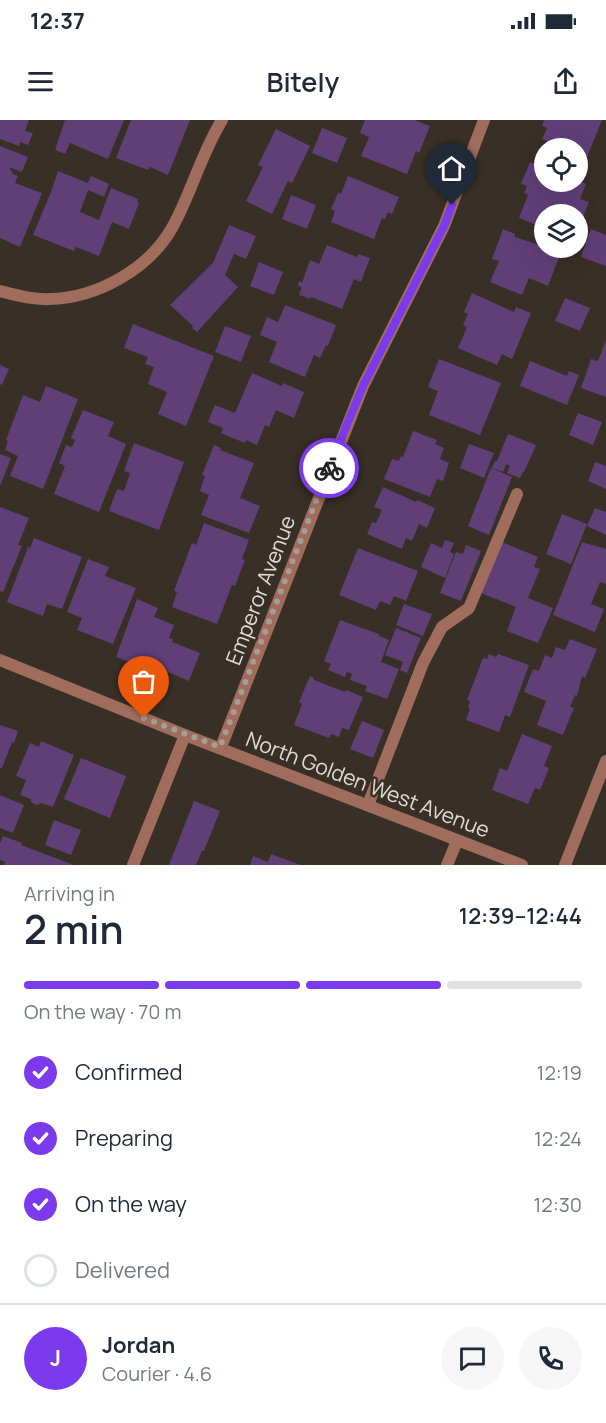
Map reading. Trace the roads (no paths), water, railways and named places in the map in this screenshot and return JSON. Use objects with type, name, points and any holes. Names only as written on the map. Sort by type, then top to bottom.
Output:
[{"type":"street","points":[[0,291],[48,300],[79,296],[130,272],[154,252],[171,229],[200,162],[222,120]]},
{"type":"street","name":"Emperor Avenue","points":[[220,747],[363,386],[444,226],[484,120]]},
{"type":"street","points":[[368,805],[423,663],[442,627],[469,608],[517,494]]},
{"type":"street","name":"North Golden West Avenue","points":[[0,660],[185,735],[522,865]]},
{"type":"street","points":[[133,865],[185,735]]},
{"type":"street","points":[[565,865],[606,761]]},
{"type":"street","points":[[447,865],[457,841]]}]
